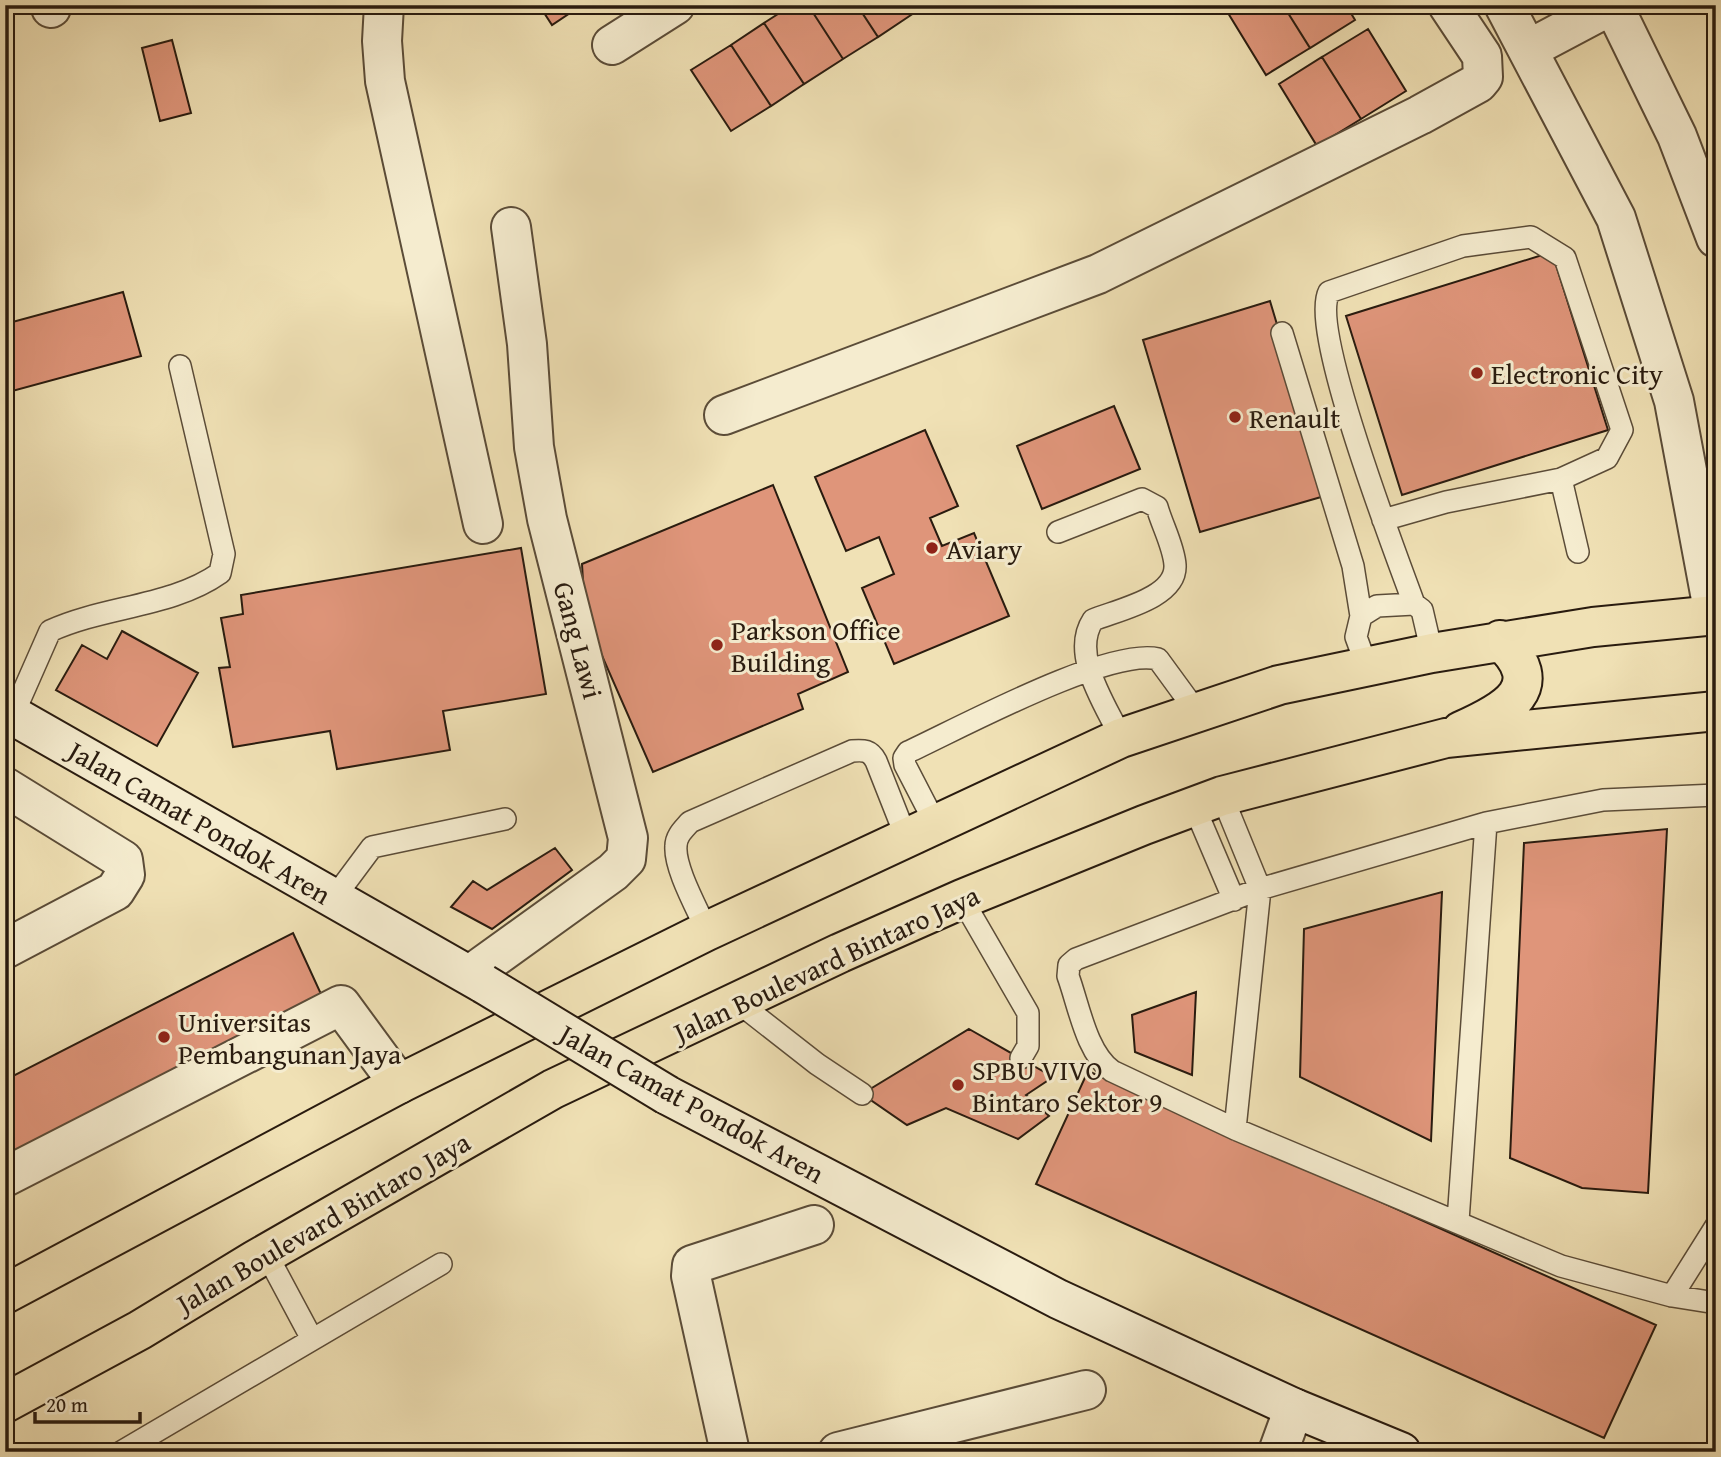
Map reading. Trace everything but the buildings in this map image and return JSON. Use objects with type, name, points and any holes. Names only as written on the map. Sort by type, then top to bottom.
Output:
[{"type":"main road","points":[[5,1294],[399,1084],[707,931],[1121,738],[1279,685],[1432,653],[1500,640],[1715,615]]},
{"type":"main road","points":[[1446,738],[1480,723],[1521,692],[1524,674],[1518,657],[1500,640]]},
{"type":"main road","name":"Jalan Boulevard Bintaro Jaya","points":[[5,1403],[140,1330],[260,1256],[553,1089],[840,953],[962,899],[1208,801],[1446,738],[1716,710]]},
{"type":"street","points":[[384,5],[382,41],[385,80],[483,524]]},
{"type":"street","points":[[612,45],[674,5]]},
{"type":"street","points":[[724,415],[1098,274],[1420,115],[1478,83],[1483,77],[1482,56],[1448,5]]},
{"type":"street","points":[[1504,5],[1616,218],[1674,401],[1715,615]]},
{"type":"street","points":[[1529,49],[1612,5],[1677,136],[1716,238]]},
{"type":"street","name":"Gang Lawi","points":[[477,979],[613,873],[626,859],[628,838],[547,519],[534,447],[527,344],[511,227]]},
{"type":"street","name":"Jalan Camat Pondok Aren","points":[[9,713],[477,979],[667,1095],[1058,1299],[1294,1408],[1401,1452]]},
{"type":"street","points":[[5,787],[123,860],[125,875],[115,891],[5,949]]},
{"type":"street","points":[[5,1177],[341,1004],[399,1084]]},
{"type":"street","points":[[730,1452],[691,1276],[692,1265],[706,1258],[814,1225]]},
{"type":"street","points":[[838,1452],[1086,1390]]},
{"type":"street","points":[[1278,1452],[1294,1408]]},
{"type":"lane","points":[[1383,520],[1446,502],[1560,479],[1607,458],[1622,429],[1565,258],[1531,237],[1463,246],[1329,292],[1324,302],[1329,342],[1368,480],[1383,520],[1415,604],[1422,610],[1432,653]]},
{"type":"lane","points":[[1282,333],[1353,566],[1361,616],[1356,637],[1367,667]]},
{"type":"lane","points":[[9,713],[50,631],[78,618],[202,586],[220,573],[224,554],[180,366]]},
{"type":"lane","points":[[1560,479],[1578,552]]},
{"type":"lane","points":[[1058,532],[1142,499],[1157,507],[1175,565],[1171,580],[1162,593],[1093,620],[1084,642],[1090,669],[1121,738]]},
{"type":"lane","points":[[1361,616],[1377,606],[1415,604]]},
{"type":"lane","points":[[920,830],[905,765],[904,758],[908,752],[1090,669],[1144,656],[1158,659],[1196,711]]},
{"type":"lane","points":[[707,931],[677,862],[675,848],[678,836],[690,822],[852,751],[863,750],[871,753],[920,830]]},
{"type":"lane","points":[[1716,795],[1603,800],[1486,824],[1260,889],[1076,959],[1069,965],[1068,976],[1102,1063],[1235,1129],[1561,1266],[1672,1296],[1716,1303]]},
{"type":"lane","points":[[1208,801],[1260,889],[1235,1129]]},
{"type":"lane","points":[[1208,801],[1234,900]]},
{"type":"lane","points":[[334,898],[372,846],[505,819]]},
{"type":"lane","points":[[1458,1221],[1486,824]]},
{"type":"lane","points":[[962,899],[1028,1013],[1028,1045],[1021,1058]]},
{"type":"lane","points":[[739,1003],[817,1064],[862,1094]]},
{"type":"lane","points":[[1672,1296],[1716,1226]]},
{"type":"lane","points":[[260,1256],[306,1342]]},
{"type":"lane","points":[[121,1452],[441,1264]]},
{"type":"place","name":"Electronic City","points":[[1477,373]]},
{"type":"place","name":"Renault","points":[[1235,417]]},
{"type":"place","name":"Aviary","points":[[932,548]]},
{"type":"place","name":"Parkson Office Building","points":[[717,645]]},
{"type":"place","name":"Universitas Pembangunan Jaya","points":[[164,1037]]},
{"type":"place","name":"SPBU VIVO Bintaro Sektor 9","points":[[958,1085]]}]
